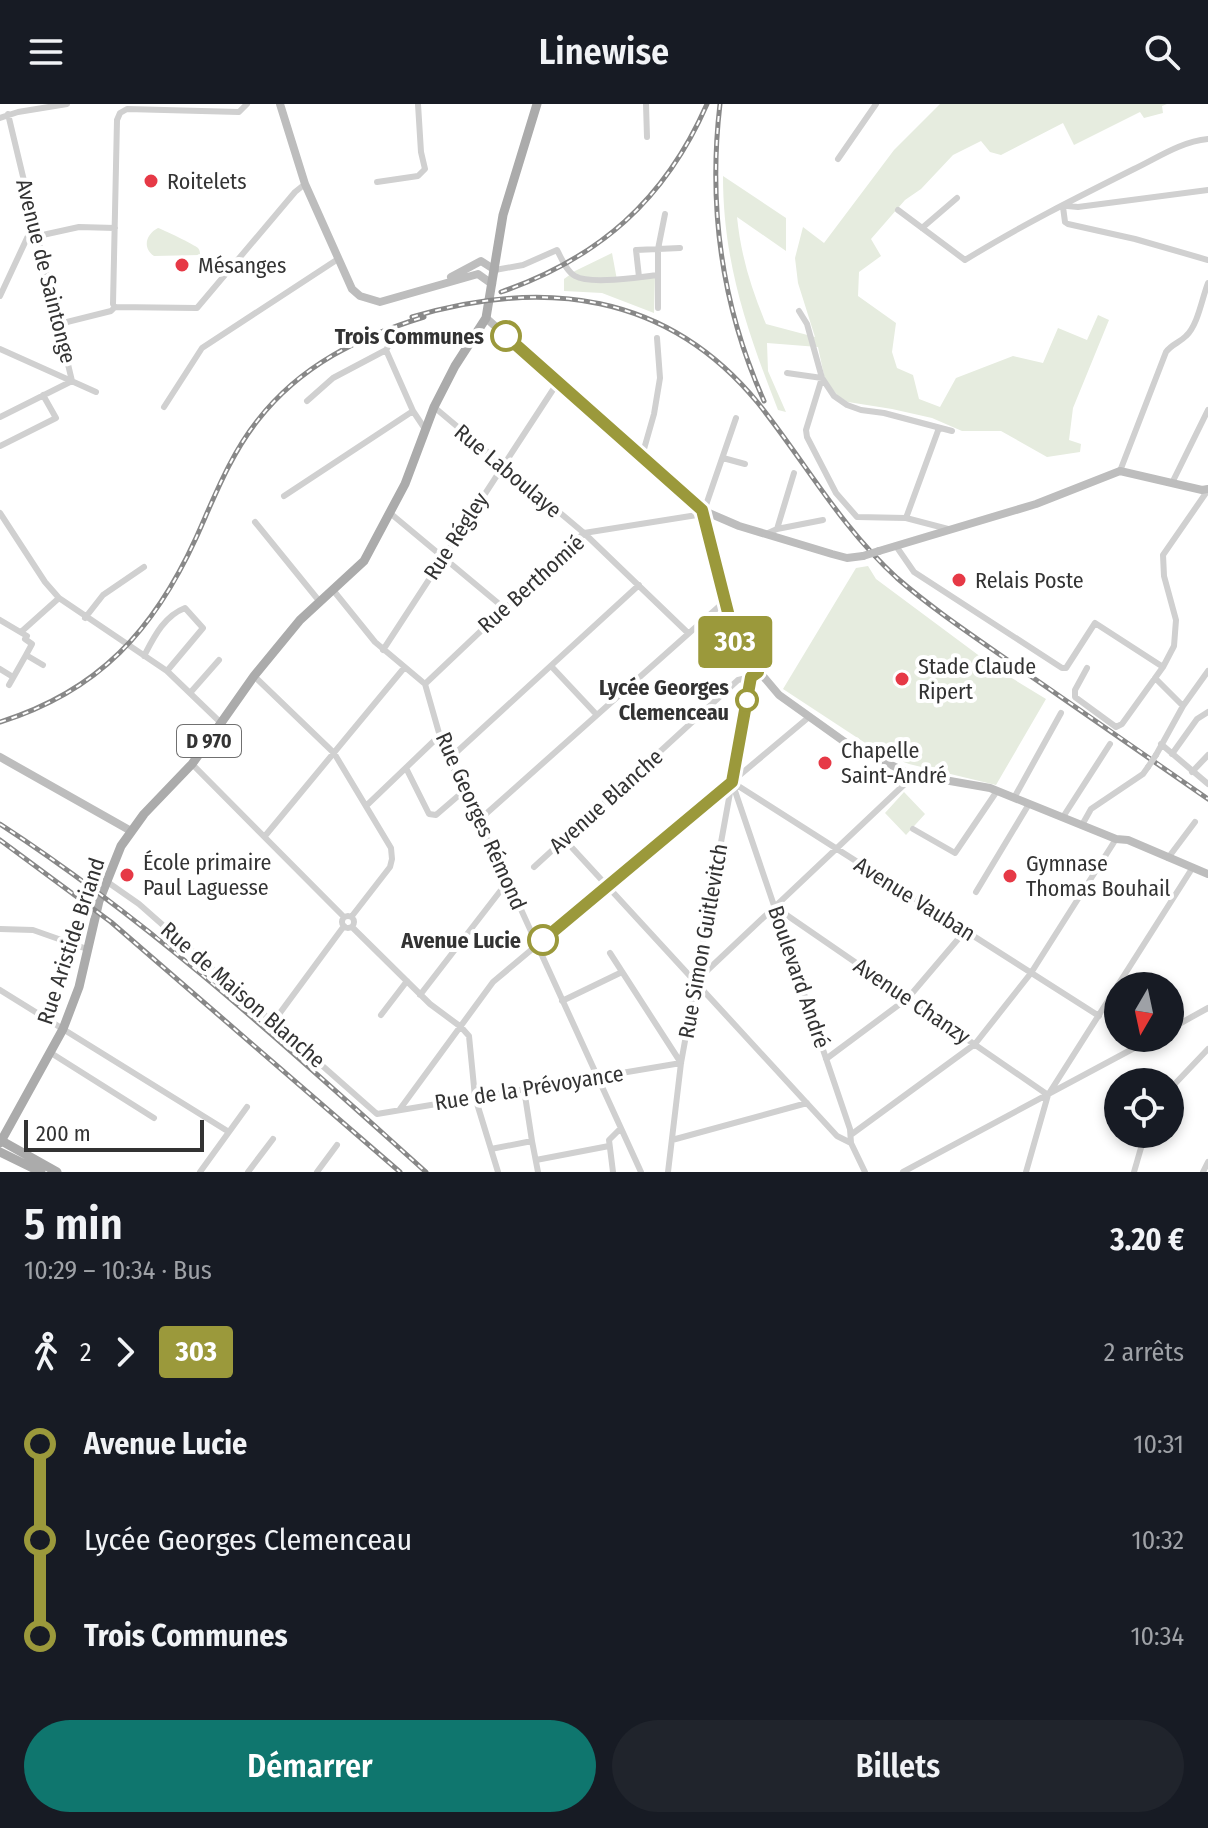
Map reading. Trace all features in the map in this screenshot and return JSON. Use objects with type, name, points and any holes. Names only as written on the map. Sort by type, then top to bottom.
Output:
[{"type":"main road","name":"D 970","points":[[390,513],[405,484],[434,407],[455,366],[486,318],[503,215],[537,104]]},
{"type":"main road","name":"Rue Aristide Briand","points":[[1,1143],[51,1053],[76,998],[106,881],[131,831],[192,764],[254,676],[300,620],[364,561],[390,513]]},
{"type":"main road","points":[[1,1143],[12,1147],[39,1168]]},
{"type":"main road","points":[[1,1143],[39,1168],[56,1171]]},
{"type":"street","points":[[0,118],[67,104]]},
{"type":"street","points":[[280,104],[305,184],[338,259],[352,289],[370,301],[380,302],[440,283],[523,265],[557,250],[569,271],[577,277],[658,275]]},
{"type":"street","points":[[377,182],[418,176],[425,169],[418,104]]},
{"type":"street","points":[[646,104],[647,137]]},
{"type":"street","points":[[838,159],[876,104]]},
{"type":"street","points":[[115,307],[117,120],[120,113],[127,109],[239,112],[246,107]]},
{"type":"street","name":"Avenue de Saintonge","points":[[8,114],[72,381]]},
{"type":"street","points":[[898,210],[965,260],[1032,219],[1063,207],[1080,195],[1171,150],[1192,141],[1208,139]]},
{"type":"street","points":[[59,324],[111,311],[115,307],[197,308],[305,184]]},
{"type":"street","points":[[1063,207],[1208,190]]},
{"type":"street","points":[[922,228],[957,198]]},
{"type":"street","points":[[1063,207],[1068,224],[1208,260]]},
{"type":"street","points":[[658,308],[658,249],[665,214]]},
{"type":"street","points":[[0,296],[35,221]]},
{"type":"street","points":[[38,236],[79,227],[115,228]]},
{"type":"street","points":[[639,277],[636,250],[680,248]]},
{"type":"street","points":[[440,283],[498,250]]},
{"type":"street","points":[[164,407],[202,348],[338,259]]},
{"type":"street","points":[[481,261],[495,270]]},
{"type":"street","points":[[478,274],[492,284]]},
{"type":"street","points":[[1120,471],[1166,352],[1191,330],[1208,283]]},
{"type":"street","points":[[799,311],[807,324],[822,378],[834,396],[847,405],[952,431]]},
{"type":"street","points":[[486,318],[702,510],[739,526],[847,558],[863,556],[1036,504],[1120,471],[1208,490],[1163,555],[1164,576],[1176,629],[1174,646],[1163,667],[1122,724],[1116,727],[1075,697],[1075,690],[1087,668]]},
{"type":"street","points":[[307,401],[333,378],[386,350],[389,345],[416,336]]},
{"type":"street","points":[[642,456],[660,378],[657,338]]},
{"type":"street","points":[[0,349],[96,392]]},
{"type":"street","points":[[386,350],[413,411],[425,429]]},
{"type":"street","points":[[787,373],[822,378]]},
{"type":"street","points":[[822,378],[806,430],[836,493],[857,517],[906,518],[954,530]]},
{"type":"street","points":[[0,417],[72,381]]},
{"type":"street","name":"Rue Régley","points":[[383,650],[558,382]]},
{"type":"street","points":[[0,446],[56,418],[43,395]]},
{"type":"street","name":"Rue Laboulaye","points":[[434,407],[584,533],[688,633]]},
{"type":"street","points":[[1172,483],[1208,410]]},
{"type":"street","points":[[284,496],[413,411]]},
{"type":"street","points":[[736,418],[702,510],[736,644],[757,673],[809,717],[849,745],[910,774],[997,791],[1084,825],[1093,834],[1133,844],[1208,874]]},
{"type":"street","points":[[906,518],[939,428]]},
{"type":"street","points":[[723,458],[745,464]]},
{"type":"street","points":[[777,529],[794,473]]},
{"type":"street","name":"Rue Berthomié","points":[[425,684],[584,533],[697,515],[702,510]]},
{"type":"street","points":[[0,513],[59,598],[167,671],[221,723]]},
{"type":"street","points":[[390,513],[504,608]]},
{"type":"street","points":[[766,534],[823,520]]},
{"type":"street","points":[[255,522],[320,602]]},
{"type":"street","points":[[896,546],[914,572],[1062,668],[1066,668],[1095,623],[1163,667]]},
{"type":"street","points":[[85,618],[103,595],[144,567]]},
{"type":"street","points":[[449,759],[639,585]]},
{"type":"street","points":[[333,590],[383,650],[425,684]]},
{"type":"street","points":[[24,636],[59,598]]},
{"type":"street","points":[[479,820],[724,602]]},
{"type":"street","points":[[144,656],[162,625],[185,608],[203,628],[167,671]]},
{"type":"street","points":[[0,620],[32,644],[9,685]]},
{"type":"street","points":[[26,655],[43,665]]},
{"type":"street","points":[[190,693],[219,660]]},
{"type":"street","points":[[551,666],[596,714]]},
{"type":"street","points":[[265,836],[404,668]]},
{"type":"street","points":[[0,669],[13,677]]},
{"type":"street","points":[[1084,825],[1091,809],[1143,774],[1183,706],[1208,671]]},
{"type":"street","name":"Rue Simon Guitlevitch","points":[[668,1172],[681,1063],[695,982],[732,782],[757,673]]},
{"type":"street","name":"Avenue Blanche","points":[[534,867],[738,680],[757,673]]},
{"type":"street","points":[[254,676],[334,753],[391,848],[390,867],[352,916],[344,917]]},
{"type":"street","points":[[1155,678],[1183,706]]},
{"type":"street","name":"Rue Georges Rémond","points":[[425,684],[438,737],[508,881],[641,1172]]},
{"type":"street","points":[[1172,754],[1197,719],[1208,712]]},
{"type":"street","points":[[1014,798],[1061,713]]},
{"type":"street","points":[[400,1109],[493,982],[809,717]]},
{"type":"street","points":[[366,806],[438,737]]},
{"type":"street","points":[[1063,817],[1110,744]]},
{"type":"street","points":[[1161,744],[1208,784]]},
{"type":"street","points":[[1192,772],[1208,755]]},
{"type":"street","points":[[0,757],[131,831]]},
{"type":"street","points":[[192,764],[344,917],[348,927],[469,1036],[475,1097],[498,1172]]},
{"type":"street","points":[[406,768],[429,814],[436,815],[465,790]]},
{"type":"street","points":[[695,982],[909,780],[910,774]]},
{"type":"street","name":"Avenue Vauban","points":[[732,782],[1099,1016]]},
{"type":"street","name":"Boulevard André","points":[[732,782],[852,1134],[851,1143]]},
{"type":"street","points":[[913,829],[955,853],[997,791]]},
{"type":"street","points":[[976,892],[1029,804]]},
{"type":"street","points":[[1168,858],[1195,822]]},
{"type":"street","points":[[564,839],[840,1139],[851,1143],[865,1172]]},
{"type":"street","points":[[852,1134],[975,1044],[1031,973],[1115,841]]},
{"type":"street","points":[[1026,1172],[1048,1095],[1193,867]]},
{"type":"street","name":"Rue de Maison Blanche","points":[[106,881],[139,904],[377,1114]]},
{"type":"street","points":[[420,995],[508,881]]},
{"type":"street","name":"Avenue Chanzy","points":[[775,907],[1048,1095]]},
{"type":"street","points":[[274,1021],[355,922],[352,916]]},
{"type":"street","points":[[0,929],[33,930],[87,949]]},
{"type":"street","points":[[826,1059],[908,998],[965,931]]},
{"type":"street","points":[[610,953],[681,1063]]},
{"type":"street","points":[[562,1001],[622,972]]},
{"type":"street","points":[[381,1015],[407,981]]},
{"type":"street","points":[[0,990],[229,1132]]},
{"type":"street","points":[[1184,1021],[1208,1008]]},
{"type":"street","points":[[1184,1074],[1208,1049]]},
{"type":"street","points":[[903,1172],[1127,1052]]},
{"type":"street","points":[[51,1053],[154,1118]]},
{"type":"street","name":"Rue de la Prévoyance","points":[[377,1114],[681,1063]]},
{"type":"street","points":[[524,1089],[538,1172]]},
{"type":"street","points":[[672,1140],[807,1103]]},
{"type":"street","points":[[200,1172],[247,1107]]},
{"type":"street","points":[[613,1172],[610,1136],[620,1129]]},
{"type":"street","points":[[248,1172],[273,1139]]},
{"type":"street","points":[[491,1149],[532,1141]]},
{"type":"street","points":[[317,1172],[337,1145]]},
{"type":"street","points":[[536,1160],[609,1146]]},
{"type":"street","points":[[1134,1172],[1141,1148]]},
{"type":"street","points":[[1204,1172],[1208,1162]]},
{"type":"shaded area","points":[[940,104],[1167,104],[1162,106],[1163,113],[1144,118],[1140,112],[1074,145],[1063,123],[1001,155],[990,152],[981,141],[953,155],[921,189],[905,200],[871,239],[881,256],[859,272],[858,296],[896,323],[892,352],[897,368],[913,375],[919,399],[940,407],[956,378],[1013,356],[1043,363],[1058,328],[1087,340],[1098,315],[1109,320],[1073,408],[1069,440],[1081,444],[1080,452],[1047,457],[1001,431],[962,431],[932,418],[848,402],[838,396],[825,380],[818,347],[767,343],[768,371],[786,412],[778,410],[756,352],[732,267],[723,176],[786,218],[786,251],[737,217],[747,272],[766,324],[815,337],[798,283],[795,258],[803,227],[824,243],[894,150]]},
{"type":"shaded area","points":[[158,228],[196,246],[200,255],[154,256],[148,249],[147,241]]},
{"type":"shaded area","points":[[612,253],[617,280],[655,277],[654,313],[602,293],[564,291],[564,279]]},
{"type":"shaded area","name":"Stade Claude Ripert","points":[[868,566],[876,579],[997,669],[1046,699],[996,785],[909,764],[882,754],[783,689],[856,568]]},
{"type":"shaded area","points":[[904,792],[925,814],[906,835],[885,813]]},
{"type":"railway","points":[[501,292],[569,262],[625,221],[671,169],[707,104]]},
{"type":"railway","points":[[720,104],[716,180],[722,256],[738,329],[764,401]]},
{"type":"railway","points":[[412,317],[509,298],[555,298],[600,304],[643,317],[684,337],[722,366],[758,403],[840,515],[897,578],[926,602],[1208,799]]},
{"type":"railway","points":[[0,722],[66,693],[119,653],[142,628],[180,571],[239,448],[275,401],[333,355],[377,334],[424,317]]},
{"type":"railway","points":[[0,824],[167,946],[426,1172]]},
{"type":"railway","points":[[0,840],[111,922],[400,1172]]},
{"type":"bus line","name":"303","points":[[506,336],[702,510],[736,644],[758,672],[751,677],[732,782],[543,940]]},
{"type":"place","name":"Roitelets","points":[[151,181]]},
{"type":"place","name":"Mésanges","points":[[182,265]]},
{"type":"place","name":"Trois Communes","points":[[506,336]]},
{"type":"place","name":"Relais Poste","points":[[959,580]]},
{"type":"place","name":"Stade Claude Ripert","points":[[902,679]]},
{"type":"place","name":"Lycée Georges Clemenceau","points":[[747,700]]},
{"type":"place","name":"Chapelle Saint-André","points":[[825,763]]},
{"type":"place","name":"École primaire Paul Laguesse","points":[[127,875]]},
{"type":"place","name":"Gymnase Thomas Bouhail","points":[[1010,876]]},
{"type":"place","name":"Avenue Lucie","points":[[543,940]]}]
